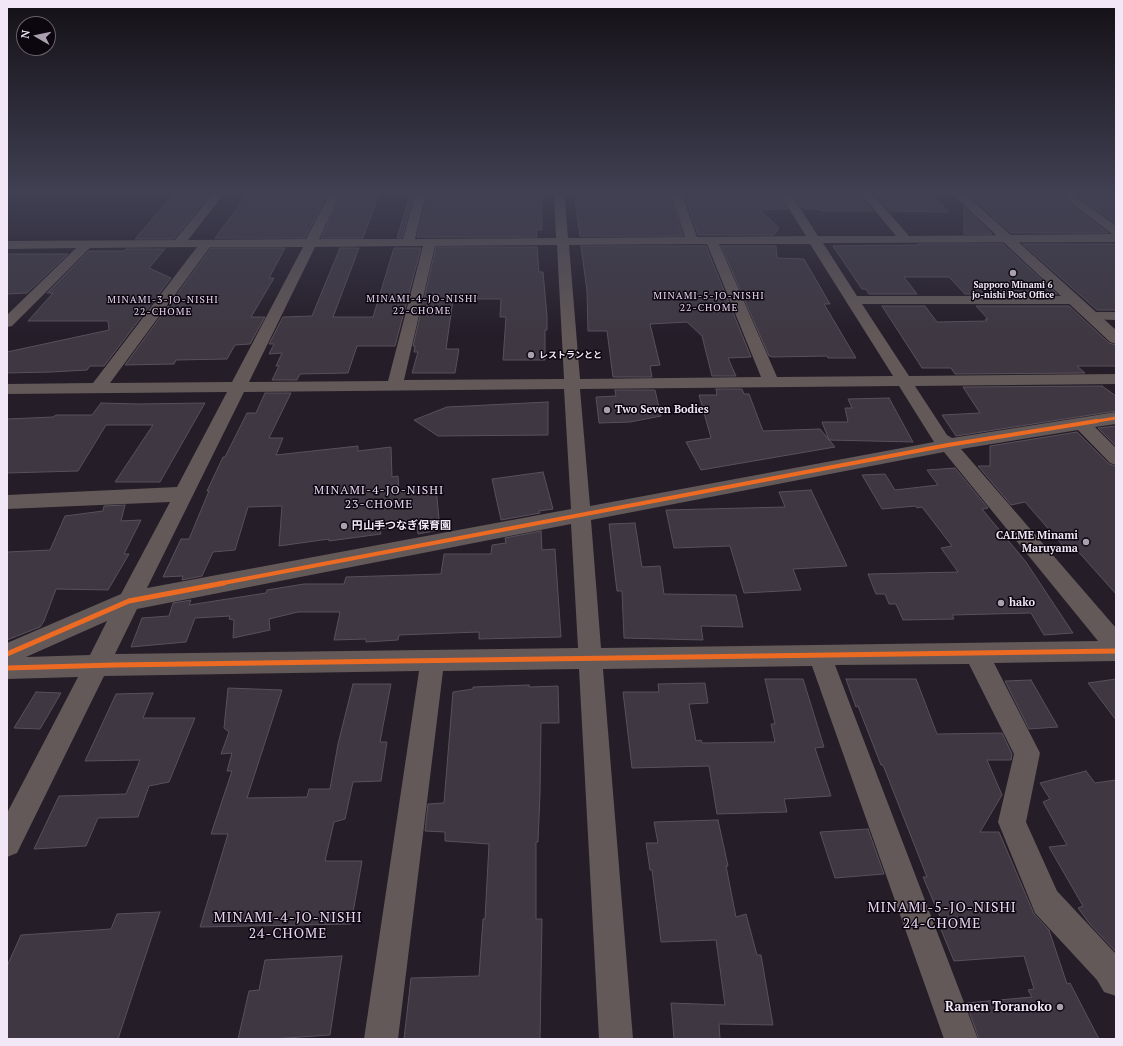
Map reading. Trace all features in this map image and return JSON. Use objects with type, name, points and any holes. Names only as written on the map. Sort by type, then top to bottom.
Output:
[{"type":"street","points":[[178,245],[182,240]]},
{"type":"street","points":[[7,843],[312,240]]},
{"type":"street","points":[[814,240],[940,439],[948,445],[1116,646]]},
{"type":"street","points":[[7,246],[925,240]]},
{"type":"street","points":[[1008,240],[1116,339]]},
{"type":"street","points":[[712,241],[771,382]]},
{"type":"street","points":[[563,242],[616,1039]]},
{"type":"street","points":[[395,385],[430,243]]},
{"type":"street","points":[[98,388],[206,244]]},
{"type":"street","points":[[7,323],[86,245]]},
{"type":"street","points":[[853,300],[1073,300]]},
{"type":"street","points":[[1091,316],[1116,316]]},
{"type":"street","points":[[7,389],[1116,379]]},
{"type":"street","points":[[7,654],[129,601],[948,445],[1116,418]]},
{"type":"street","points":[[1082,424],[1116,459]]},
{"type":"street","points":[[7,502],[184,494]]},
{"type":"street","points":[[7,668],[96,665],[1116,652]]},
{"type":"street","points":[[976,654],[1026,753],[1012,822],[1046,902],[1108,969],[1116,980]]},
{"type":"street","points":[[820,656],[961,1039]]},
{"type":"street","points":[[382,1039],[432,661]]},
{"type":"building","points":[[918,244],[1003,244],[1057,294],[965,294],[949,277],[904,277],[917,294],[869,294],[866,289],[862,289],[833,246],[919,245]]},
{"type":"building","points":[[1023,244],[1116,244],[1116,310],[1097,310]]},
{"type":"building","points":[[581,246],[706,246],[751,357],[728,358],[736,376],[712,376],[702,336],[687,322],[650,324],[660,365],[650,366],[652,377],[613,377],[607,331],[588,331],[587,291]]},
{"type":"building","points":[[721,246],[776,246],[777,258],[804,259],[830,304],[824,304],[856,358],[828,358],[827,356],[769,356]]},
{"type":"building","points":[[436,247],[537,247],[539,272],[543,272],[547,316],[547,330],[545,330],[545,360],[503,360],[506,317],[500,317],[501,299],[455,299],[453,300],[446,349],[459,349],[455,373],[412,373],[418,352],[414,352],[415,346],[413,346]]},
{"type":"building","points":[[211,248],[285,248],[269,278],[274,278],[251,317],[265,317],[250,344],[235,345],[227,359],[176,360],[174,364],[125,365]]},
{"type":"building","points":[[340,248],[359,248],[333,317],[373,317],[394,248],[421,248],[395,346],[357,346],[348,373],[300,374],[297,380],[272,380],[279,366],[276,366],[282,353],[269,354],[274,344],[269,344],[283,317],[312,316]]},
{"type":"building","points":[[126,249],[165,249],[149,268],[171,278],[104,366],[90,366],[87,370],[7,373],[7,352],[109,330],[108,321],[28,321],[53,293],[47,293],[89,251],[124,251]]},
{"type":"building","points":[[7,254],[68,254],[27,293],[7,294]]},
{"type":"building","points":[[882,306],[925,306],[937,322],[987,321],[985,319],[988,319],[976,306],[1069,306],[1109,343],[1116,345],[1116,366],[1077,366],[1085,373],[955,374],[951,368],[922,368]]},
{"type":"building","points":[[1102,386],[1116,396],[1116,411],[956,436],[942,415],[980,413],[963,387]]},
{"type":"building","points":[[716,389],[742,389],[744,394],[749,394],[763,431],[820,429],[835,447],[701,470],[686,442],[711,438],[699,395],[717,395]]},
{"type":"building","points":[[615,390],[655,390],[661,416],[630,422],[599,423],[596,397],[616,396]]},
{"type":"building","points":[[265,393],[291,393],[269,438],[283,438],[276,455],[358,446],[358,451],[391,447],[392,477],[398,476],[399,492],[436,487],[440,530],[418,534],[417,521],[380,529],[381,534],[279,546],[282,506],[248,507],[235,550],[213,552],[202,576],[182,580],[183,576],[163,577],[181,539],[189,539],[209,491],[207,491],[223,457],[225,457],[247,413],[256,413]]},
{"type":"building","points":[[889,398],[913,442],[829,440],[822,422],[848,422],[845,408],[852,408],[848,399]]},
{"type":"building","points":[[548,402],[548,435],[438,436],[414,420],[447,407]]},
{"type":"building","points":[[101,403],[205,403],[160,482],[115,482],[153,425],[106,425],[78,471],[7,473],[7,419],[53,417],[56,415],[92,415]]},
{"type":"building","points":[[1116,426],[1116,446],[1098,428]]},
{"type":"building","points":[[1077,432],[1109,464],[1116,466],[1116,594],[1075,548],[1066,549],[1025,502],[1011,505],[978,466],[990,466],[990,446]]},
{"type":"building","points":[[955,468],[988,508],[982,509],[1026,562],[1073,633],[1044,635],[1031,613],[952,615],[954,619],[903,620],[896,604],[889,604],[885,594],[876,594],[868,574],[958,572],[941,548],[952,546],[922,507],[917,508],[916,506],[882,509],[862,475],[885,474],[895,490],[938,485],[927,470]]},
{"type":"building","points":[[543,472],[553,509],[539,511],[540,513],[501,520],[492,479]]},
{"type":"building","points":[[811,490],[847,566],[793,569],[801,590],[744,593],[730,546],[674,548],[666,510],[785,507],[779,492]]},
{"type":"building","points":[[125,505],[121,521],[141,520],[124,554],[129,554],[108,590],[56,589],[44,621],[40,627],[7,640],[7,552],[50,550],[65,516],[103,511],[104,506]]},
{"type":"building","points":[[635,523],[642,567],[660,566],[664,594],[736,595],[743,627],[701,626],[703,640],[624,638],[622,591],[617,591],[609,524]]},
{"type":"building","points":[[541,531],[542,550],[555,549],[561,637],[479,639],[479,632],[399,635],[398,640],[366,642],[366,639],[334,640],[340,612],[298,612],[269,619],[270,630],[233,638],[234,620],[229,619],[230,616],[195,618],[186,642],[131,647],[142,618],[169,616],[173,603],[191,600],[189,605],[266,593],[267,590],[304,584],[344,584],[346,577],[441,574],[444,554],[491,554],[492,545],[506,543],[505,538]]},
{"type":"building","points":[[765,679],[803,679],[824,747],[815,748],[831,796],[784,799],[787,812],[717,814],[709,766],[632,768],[623,692],[659,692],[658,684],[705,683],[708,703],[689,704],[696,741],[701,740],[702,743],[775,742],[771,724],[775,724]]},
{"type":"building","points":[[846,679],[916,679],[937,734],[1002,733],[1012,754],[1011,760],[987,760],[1002,795],[980,832],[999,832],[1034,914],[1049,930],[1067,984],[1070,983],[1099,1039],[979,1039],[966,1003],[1032,997],[1028,990],[1034,989],[1024,956],[954,961],[937,920],[941,919],[923,877],[927,877],[883,765],[881,765],[858,706],[856,707]]},
{"type":"building","points":[[1116,679],[1116,720],[1088,683]]},
{"type":"building","points":[[1031,680],[1058,727],[1029,729],[1005,681]]},
{"type":"building","points":[[353,684],[391,684],[380,742],[387,742],[381,781],[353,782],[345,819],[334,822],[325,861],[362,861],[351,924],[200,927],[228,834],[211,834],[232,771],[227,771],[232,753],[221,754],[229,732],[224,728],[228,688],[282,690],[247,798],[307,797],[309,789],[330,789],[338,744]]},
{"type":"building","points":[[529,685],[529,687],[558,686],[559,723],[541,723],[538,842],[536,842],[536,919],[542,919],[540,1039],[404,1039],[411,978],[479,976],[483,919],[485,919],[489,844],[445,841],[445,832],[425,831],[428,804],[444,803],[453,692],[473,689],[473,687]]},
{"type":"building","points":[[36,692],[61,693],[40,729],[14,728]]},
{"type":"building","points":[[153,693],[143,718],[195,718],[169,782],[149,786],[138,817],[98,818],[86,846],[34,849],[59,796],[126,794],[140,760],[85,761],[116,694]]},
{"type":"building","points":[[1086,771],[1095,783],[1116,780],[1116,952],[1089,923],[1078,908],[1083,906],[1049,847],[1067,845],[1043,802],[1050,799],[1040,783]]},
{"type":"building","points":[[718,820],[728,866],[726,866],[736,917],[746,914],[757,955],[761,955],[773,1025],[719,1024],[720,1039],[674,1039],[671,1003],[725,1005],[716,940],[661,942],[652,870],[650,870],[646,843],[658,843],[654,822]]},
{"type":"building","points":[[868,829],[884,874],[835,878],[820,832]]},
{"type":"building","points":[[160,912],[118,1039],[7,1039],[7,966],[21,935],[111,929],[117,914]]},
{"type":"building","points":[[342,956],[330,1035],[271,1039],[238,1039],[249,991],[259,990],[265,960]]},
{"type":"cycle path","points":[[7,654],[129,601],[948,445],[1116,418]]},
{"type":"cycle path","points":[[7,668],[115,665],[1116,651]]},
{"type":"place","name":"Sapporo Minami 6 jo-nishi Post Office","points":[[1013,273]]},
{"type":"place","name":"レストランとと","points":[[531,355]]},
{"type":"place","name":"Two Seven Bodies","points":[[607,410]]},
{"type":"place","name":"円山手つなぎ保育園","points":[[344,526]]},
{"type":"place","name":"CALME Minami Maruyama","points":[[1086,542]]},
{"type":"place","name":"hako","points":[[1001,603]]},
{"type":"place","name":"Ramen Toranoko","points":[[1060,1007]]},
{"type":"district","name":"MINAMI-5-JO-NISHI 22-CHOME","points":[[709,302]]},
{"type":"district","name":"MINAMI-4-JO-NISHI 22-CHOME","points":[[422,304]]},
{"type":"district","name":"MINAMI-3-JO-NISHI 22-CHOME","points":[[163,306]]},
{"type":"district","name":"MINAMI-4-JO-NISHI 23-CHOME","points":[[379,498]]},
{"type":"district","name":"MINAMI-5-JO-NISHI 24-CHOME","points":[[942,916]]},
{"type":"district","name":"MINAMI-4-JO-NISHI 24-CHOME","points":[[288,926]]}]
